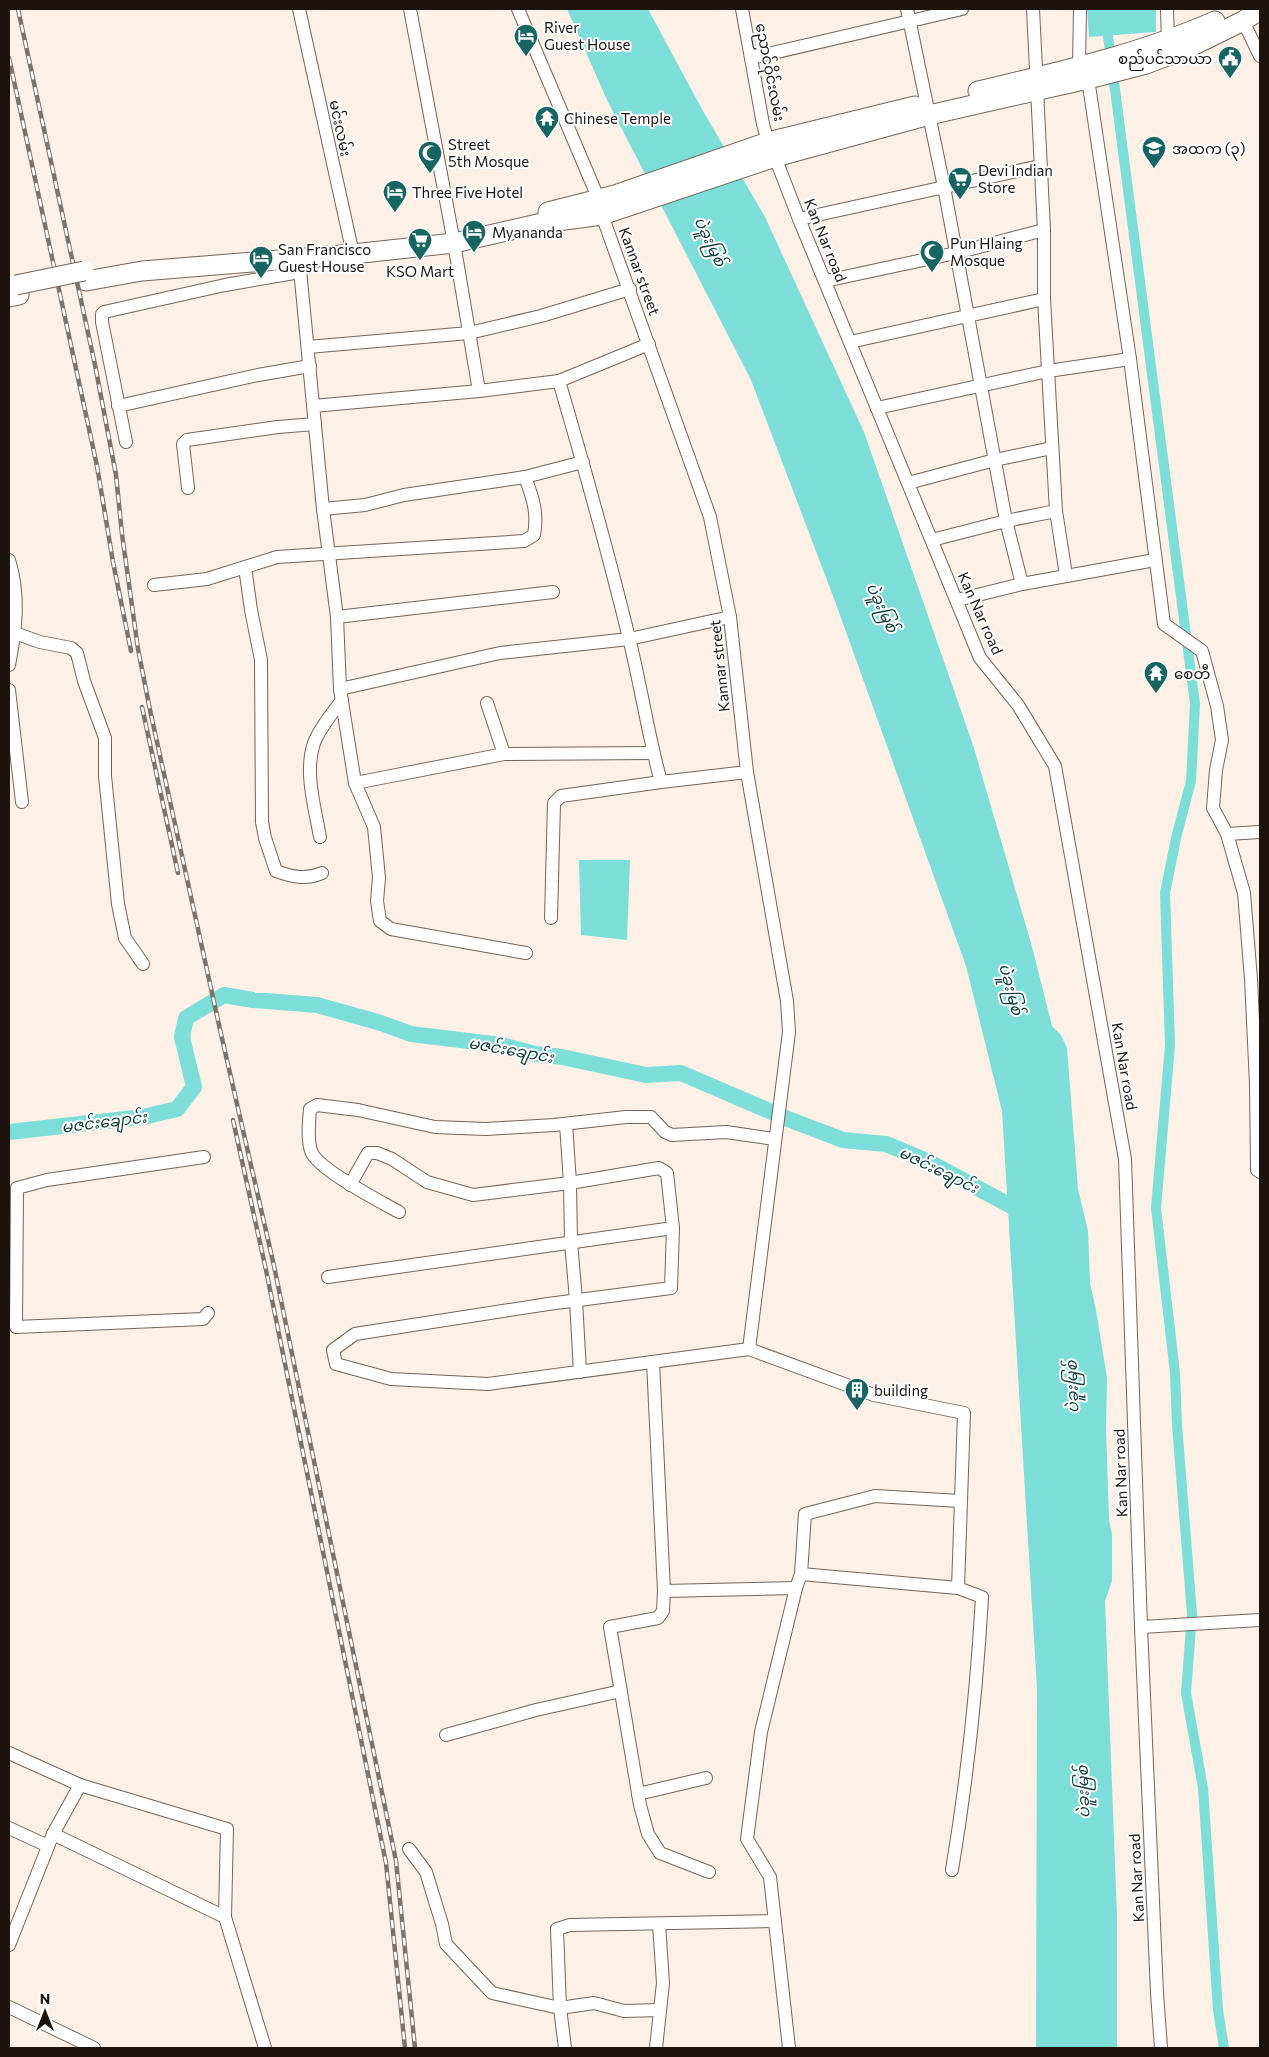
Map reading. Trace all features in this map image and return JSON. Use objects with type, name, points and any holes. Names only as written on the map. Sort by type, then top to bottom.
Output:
[{"type":"highway","points":[[1144,56],[1168,41],[1260,10]]},
{"type":"highway","points":[[13,291],[85,276],[139,260],[298,250],[352,249],[542,223],[608,205],[767,151],[928,109],[1036,84],[1084,70],[1188,48],[1242,15]]},
{"type":"highway","points":[[85,276],[142,271],[300,266],[352,249]]},
{"type":"street","name":"မင်းလမ်း","points":[[299,9],[352,249]]},
{"type":"street","points":[[410,9],[453,236],[479,391]]},
{"type":"street","name":"Kannar street","points":[[518,9],[608,205],[630,289],[710,517],[721,562],[730,616],[747,772],[787,1001],[789,1032],[749,1349]]},
{"type":"street","name":"ညောင်ဝိုင်းလမ်း","points":[[742,9],[767,151]]},
{"type":"street","points":[[751,58],[909,15],[962,9]]},
{"type":"street","points":[[1033,9],[1044,230],[1044,299],[1052,448],[1056,511],[1066,575]]},
{"type":"street","points":[[1080,9],[1084,70],[1130,359],[1164,624],[1202,651],[1217,706],[1222,740],[1216,770],[1213,808],[1227,834],[1244,893],[1258,1084],[1258,1170],[1260,1172]]},
{"type":"street","points":[[1167,9],[1168,41]]},
{"type":"street","points":[[909,15],[944,187],[1006,521],[1022,584]]},
{"type":"street","points":[[1242,15],[1260,56]]},
{"type":"street","name":"Kan Nar road","points":[[767,151],[799,218],[980,658],[1018,705],[1055,766],[1125,1160],[1141,1627],[1157,1992],[1162,2048]]},
{"type":"street","points":[[799,218],[1040,166]]},
{"type":"street","points":[[825,281],[956,254],[1044,230]]},
{"type":"street","points":[[126,442],[102,314],[300,266],[323,509],[336,617],[341,694],[355,783],[374,827],[378,878],[377,901],[380,921],[391,929],[526,953]]},
{"type":"street","points":[[308,347],[469,333],[541,316],[630,289]]},
{"type":"street","points":[[850,342],[1044,299]]},
{"type":"street","points":[[313,406],[479,391],[558,381],[649,344]]},
{"type":"street","points":[[877,408],[1048,371],[1130,359]]},
{"type":"street","points":[[118,406],[258,375],[310,366]]},
{"type":"street","points":[[558,381],[583,462],[629,639],[661,782]]},
{"type":"street","points":[[188,488],[183,444],[187,440],[278,427],[315,424]]},
{"type":"street","points":[[908,483],[994,460],[1052,448]]},
{"type":"street","points":[[323,509],[365,504],[404,495],[525,477],[583,462]]},
{"type":"street","points":[[154,585],[207,579],[277,557],[309,553],[328,554],[524,542],[534,535],[537,519],[533,497],[525,477]]},
{"type":"street","points":[[932,540],[1006,521],[1056,511]]},
{"type":"street","points":[[9,560],[15,593],[15,633],[9,665]]},
{"type":"street","points":[[956,600],[1066,575],[1155,560]]},
{"type":"street","points":[[245,567],[261,660],[263,719],[261,769],[265,838],[276,872],[293,878],[313,877],[322,873]]},
{"type":"street","points":[[336,617],[553,592]]},
{"type":"street","points":[[320,837],[312,794],[311,770],[314,745],[341,694],[500,653],[629,639],[730,616]]},
{"type":"street","points":[[15,633],[40,642],[71,648],[76,653],[105,738],[106,776],[118,904],[125,938],[143,964]]},
{"type":"street","points":[[9,690],[22,802]]},
{"type":"street","points":[[488,703],[504,754]]},
{"type":"street","points":[[355,783],[504,754],[653,753]]},
{"type":"street","points":[[550,918],[554,803],[562,796],[747,772]]},
{"type":"street","points":[[1227,834],[1260,832]]},
{"type":"street","points":[[399,1212],[350,1185],[328,1168],[312,1152],[309,1128],[310,1109],[317,1105],[358,1110],[435,1127],[486,1129],[566,1124],[626,1117],[651,1117],[665,1132],[672,1135],[726,1132],[775,1134]]},
{"type":"street","points":[[566,1124],[571,1242],[580,1372]]},
{"type":"street","points":[[350,1185],[368,1153],[377,1153],[392,1158],[427,1182],[473,1195],[570,1183],[659,1168],[666,1173],[673,1228],[672,1288],[576,1300],[355,1334],[333,1350],[336,1364],[391,1380],[488,1384],[749,1349],[874,1395],[964,1413],[958,1588]]},
{"type":"street","points":[[204,1158],[47,1180],[17,1188],[12,1285],[16,1327],[203,1319],[208,1313]]},
{"type":"street","points":[[328,1277],[673,1228]]},
{"type":"street","points":[[653,1362],[664,1611],[658,1618],[610,1628],[638,1794],[648,1834],[660,1853],[709,1872]]},
{"type":"street","points":[[789,2048],[770,1878],[747,1840],[761,1732],[801,1574],[805,1514],[875,1496],[960,1501]]},
{"type":"street","points":[[801,1574],[958,1588],[982,1596],[978,1682],[963,1807],[952,1870]]},
{"type":"street","points":[[664,1592],[796,1588]]},
{"type":"street","points":[[1141,1627],[1260,1620]]},
{"type":"street","points":[[446,1735],[536,1710],[621,1691]]},
{"type":"street","points":[[9,1753],[80,1785],[227,1829],[225,1917],[265,2048]]},
{"type":"street","points":[[638,1794],[706,1778]]},
{"type":"street","points":[[9,1945],[15,1914],[80,1785]]},
{"type":"street","points":[[9,1828],[51,1840],[225,1917]]},
{"type":"street","points":[[409,1848],[426,1872],[446,1944],[492,1992],[560,2008],[594,2003],[624,2011],[660,2010]]},
{"type":"street","points":[[565,2048],[560,2008],[557,1929],[570,1925],[775,1921]]},
{"type":"street","points":[[656,2048],[663,1983],[659,1924]]},
{"type":"street","points":[[9,2007],[94,2048]]},
{"type":"water","name":"ပဲခူးမြစ်","points":[[567,9],[648,9],[703,111],[765,217],[864,432],[973,745],[1031,943],[1052,1026],[1061,1035],[1067,1048],[1078,1189],[1088,1231],[1090,1283],[1107,1378],[1106,1428],[1109,1520],[1112,1534],[1112,1581],[1105,1601],[1117,1917],[1117,2048],[1036,2048],[1037,1689],[1002,1111],[966,966],[836,604],[751,380],[607,100]]},
{"type":"water","points":[[1087,9],[1156,9],[1156,32],[1089,37]]},
{"type":"water","points":[[579,860],[630,860],[627,940],[581,935]]},
{"type":"waterway","points":[[1108,36],[1195,704],[1191,781],[1176,838],[1165,893],[1170,1045],[1156,1208],[1175,1373],[1177,1425],[1192,1614],[1186,1693],[1203,1788],[1218,2010],[1224,2048]]},
{"type":"waterway","name":"မဇင်းချောင်း","points":[[9,1132],[143,1117],[177,1109],[194,1087],[182,1037],[186,1018],[224,995],[253,1000],[317,1005],[381,1023],[411,1034],[501,1045],[535,1054],[562,1057],[646,1075],[681,1073],[788,1119],[843,1140],[886,1144],[929,1162],[1026,1214]]},
{"type":"railway","points":[[18,9],[95,365],[116,475],[138,649],[150,710],[274,1266],[396,1861],[415,2048]]},
{"type":"railway","points":[[9,58],[97,466],[113,562],[131,651]]},
{"type":"railway","points":[[142,707],[178,873]]},
{"type":"railway","points":[[233,1120],[266,1270],[386,1863],[405,2048]]},
{"type":"place","name":"River Guest House","points":[[526,57]]},
{"type":"place","name":"စည်ပင်သာယာ","points":[[1230,79]]},
{"type":"place","name":"Chinese Temple","points":[[547,139]]},
{"type":"place","name":"အထက (၃)","points":[[1154,169]]},
{"type":"place","name":"Street 5th Mosque","points":[[430,174]]},
{"type":"place","name":"Devi Indian Store","points":[[960,200]]},
{"type":"place","name":"Three Five Hotel","points":[[395,213]]},
{"type":"place","name":"Myananda","points":[[474,253]]},
{"type":"place","name":"KSO Mart","points":[[420,261]]},
{"type":"place","name":"Pun Hlaing Mosque","points":[[932,273]]},
{"type":"place","name":"San Francisco Guest House","points":[[261,279]]},
{"type":"place","name":"စေတီ","points":[[1156,694]]},
{"type":"place","name":"building","points":[[857,1411]]}]
